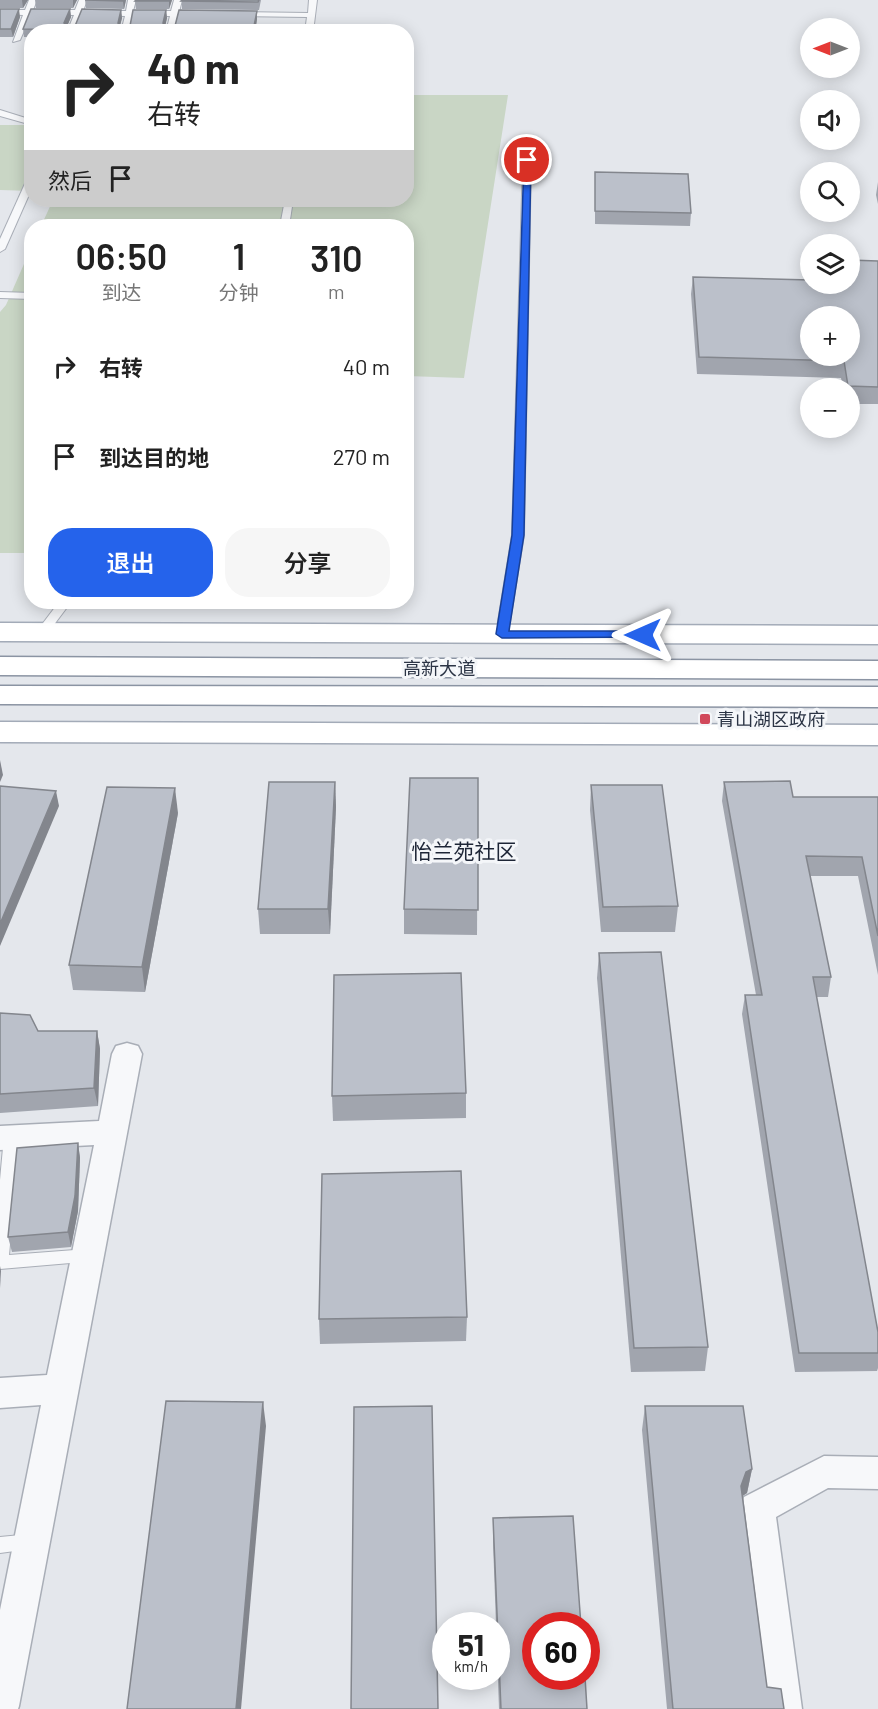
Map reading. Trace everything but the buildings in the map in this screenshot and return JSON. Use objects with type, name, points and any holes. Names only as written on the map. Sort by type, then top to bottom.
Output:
[{"type":"main road","points":[[0,632],[878,635]]},
{"type":"main road","name":"高新大道","points":[[0,666],[878,670]]},
{"type":"main road","name":"高新大道","points":[[0,694],[878,697]]},
{"type":"main road","points":[[0,732],[878,735]]},
{"type":"street","points":[[0,1706],[16,1543],[62,1389],[127,1054]]},
{"type":"street","points":[[6,1138],[112,1132]]},
{"type":"street","points":[[0,1393],[62,1389]]},
{"type":"street","points":[[783,1709],[758,1509],[824,1472],[878,1473]]},
{"type":"lane","points":[[16,40],[33,0]]},
{"type":"lane","points":[[74,24],[83,0]]},
{"type":"lane","points":[[127,24],[132,0]]},
{"type":"lane","points":[[172,24],[178,0]]},
{"type":"lane","points":[[310,24],[313,0]]},
{"type":"lane","points":[[0,12],[206,14]]},
{"type":"lane","points":[[228,14],[311,15]]},
{"type":"lane","points":[[0,112],[24,120]]},
{"type":"lane","points":[[502,634],[518,535],[527,160]]},
{"type":"lane","points":[[0,249],[24,195]]},
{"type":"lane","points":[[0,296],[24,296]]},
{"type":"lane","points":[[43,631],[60,609]]},
{"type":"lane","points":[[6,1138],[0,1262],[88,1256]]},
{"type":"green space","points":[[414,95],[508,95],[464,378],[414,376],[414,219],[44,219],[50,207],[414,207]]},
{"type":"green space","points":[[0,125],[24,125],[24,191],[0,190]]},
{"type":"green space","points":[[24,264],[24,553],[0,553],[0,312],[6,305]]},
{"type":"place","name":"青山湖区政府","points":[[705,719]]},
{"type":"district","name":"怡兰苑社区","points":[[464,850]]},
{"type":"route","points":[[527,160],[518,535],[502,634],[643,635]]}]
